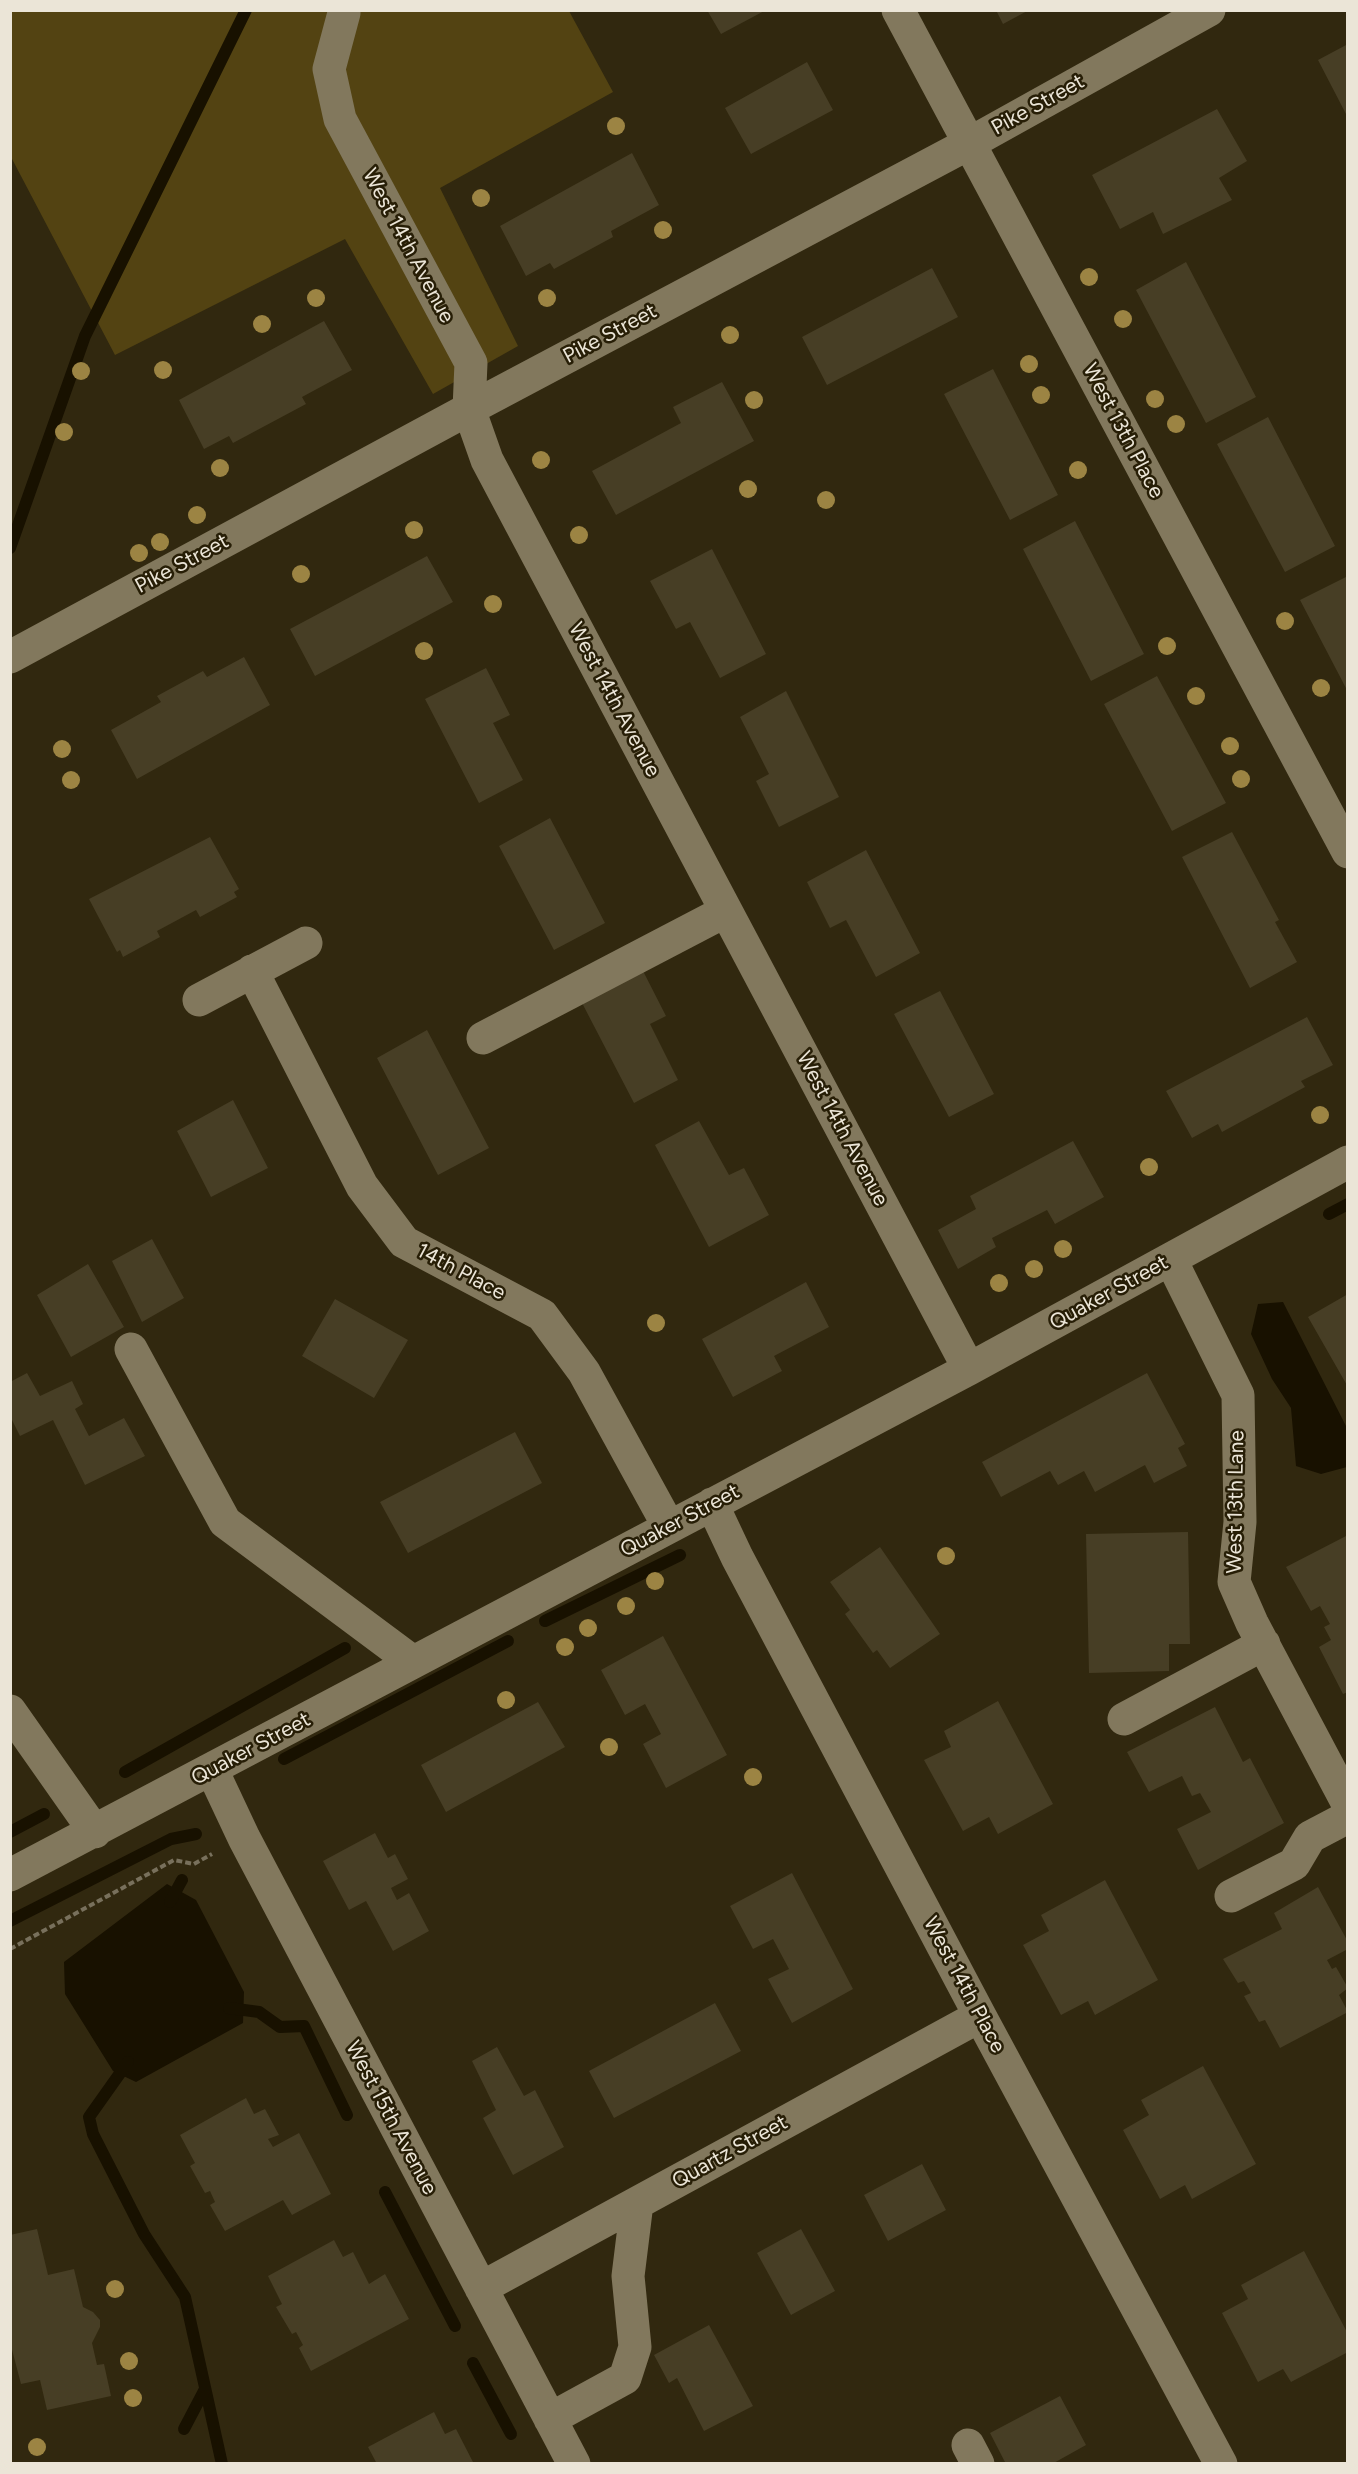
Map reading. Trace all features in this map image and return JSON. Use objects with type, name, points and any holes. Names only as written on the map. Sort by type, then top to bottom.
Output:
[{"type":"street","name":"West 13th Place","points":[[898,10],[1347,852]]},
{"type":"street","name":"Pike Street","points":[[10,657],[469,409],[970,143],[1209,10]]},
{"type":"street","name":"West 14th Avenue","points":[[344,13],[329,69],[340,118],[471,363],[469,409],[487,460],[969,1369]]},
{"type":"street","points":[[483,1038],[726,911]]},
{"type":"street","points":[[199,1000],[306,943]]},
{"type":"street","name":"14th Place","points":[[252,971],[362,1186],[404,1242],[542,1315],[584,1372],[669,1527]]},
{"type":"street","name":"Quaker Street","points":[[10,1875],[969,1369],[1347,1162]]},
{"type":"street","name":"West 13th Lane","points":[[1171,1260],[1238,1395],[1240,1522],[1234,1582],[1264,1644],[1336,1751],[1347,1804]]},
{"type":"street","points":[[131,1349],[225,1522],[413,1662]]},
{"type":"street","name":"West 14th Place","points":[[712,1504],[737,1557],[980,2016],[1221,2463]]},
{"type":"street","points":[[1124,1719],[1264,1644]]},
{"type":"street","points":[[10,1711],[95,1832]]},
{"type":"street","name":"West 15th Avenue","points":[[212,1770],[250,1849],[574,2463]]},
{"type":"street","points":[[1231,1896],[1294,1864],[1310,1837],[1347,1817]]},
{"type":"street","name":"Quartz Street","points":[[481,2288],[980,2016]]},
{"type":"street","points":[[550,2419],[625,2378],[635,2347],[628,2276],[637,2203]]},
{"type":"path","points":[[10,1949],[174,1860],[194,1864],[214,1853]]},
{"type":"shaded area","points":[[10,11],[569,11],[613,92],[440,188],[518,346],[433,394],[345,239],[115,355],[11,157]]},
{"type":"shaded area","points":[[1283,1302],[1347,1428],[1347,1467],[1321,1474],[1296,1466],[1291,1408],[1272,1379],[1251,1334],[1258,1304]]},
{"type":"shaded area","points":[[167,1884],[196,1900],[244,1992],[243,2023],[136,2082],[113,2071],[65,1994],[64,1962]]},
{"type":"building","points":[[707,10],[766,10],[721,34]]},
{"type":"building","points":[[996,10],[1029,10],[1003,24]]},
{"type":"building","points":[[1348,44],[1348,113],[1346,114],[1318,60]]},
{"type":"building","points":[[807,62],[833,110],[751,154],[725,108]]},
{"type":"building","points":[[1217,109],[1247,161],[1219,178],[1232,200],[1163,234],[1153,212],[1120,229],[1092,175]]},
{"type":"building","points":[[632,153],[659,205],[611,231],[613,237],[554,269],[550,263],[526,276],[500,226]]},
{"type":"building","points":[[1186,262],[1256,397],[1206,423],[1136,290]]},
{"type":"building","points":[[932,268],[958,317],[827,385],[802,337]]},
{"type":"building","points":[[324,321],[352,370],[302,397],[306,404],[233,443],[229,436],[204,449],[179,400]]},
{"type":"building","points":[[993,369],[1058,495],[1010,520],[944,394]]},
{"type":"building","points":[[722,382],[754,441],[616,515],[592,471],[681,423],[673,407]]},
{"type":"building","points":[[1268,417],[1335,546],[1285,572],[1217,444]]},
{"type":"building","points":[[1075,521],[1144,654],[1091,681],[1023,549]]},
{"type":"building","points":[[712,549],[766,654],[720,678],[690,622],[676,629],[650,581]]},
{"type":"building","points":[[427,556],[453,602],[315,676],[290,629]]},
{"type":"building","points":[[1348,576],[1348,692],[1300,600]]},
{"type":"building","points":[[244,657],[270,705],[137,779],[111,730],[161,702],[157,696],[203,671],[207,677]]},
{"type":"building","points":[[486,668],[510,715],[493,723],[523,780],[479,803],[425,699]]},
{"type":"building","points":[[1157,676],[1226,803],[1172,831],[1104,704]]},
{"type":"building","points":[[786,691],[839,797],[779,827],[756,781],[769,774],[740,717]]},
{"type":"building","points":[[550,818],[605,923],[554,950],[499,846]]},
{"type":"building","points":[[1232,832],[1279,920],[1275,922],[1297,962],[1250,988],[1182,857]]},
{"type":"building","points":[[210,837],[239,889],[234,892],[237,897],[200,917],[196,910],[157,931],[160,937],[123,957],[120,950],[117,952],[89,899]]},
{"type":"building","points":[[866,850],[920,953],[876,977],[846,920],[830,928],[807,882]]},
{"type":"building","points":[[642,969],[666,1016],[650,1024],[678,1080],[634,1103],[581,1001]]},
{"type":"building","points":[[940,991],[994,1094],[949,1117],[894,1014]]},
{"type":"building","points":[[1307,1017],[1333,1065],[1301,1081],[1305,1087],[1222,1132],[1218,1124],[1192,1138],[1166,1091]]},
{"type":"building","points":[[427,1030],[489,1148],[438,1175],[377,1058]]},
{"type":"building","points":[[233,1100],[268,1168],[211,1197],[177,1131]]},
{"type":"building","points":[[699,1121],[729,1175],[744,1168],[769,1215],[709,1247],[655,1145]]},
{"type":"building","points":[[1073,1141],[1104,1197],[1055,1224],[1047,1210],[992,1238],[996,1247],[958,1269],[938,1230],[976,1209],[970,1196]]},
{"type":"building","points":[[152,1239],[184,1298],[142,1322],[112,1261]]},
{"type":"building","points":[[88,1264],[124,1327],[71,1357],[37,1295]]},
{"type":"building","points":[[806,1282],[829,1327],[774,1356],[782,1371],[733,1397],[702,1339]]},
{"type":"building","points":[[1348,1294],[1348,1387],[1308,1317]]},
{"type":"building","points":[[335,1299],[408,1340],[374,1398],[302,1356]]},
{"type":"building","points":[[27,1373],[40,1396],[72,1381],[83,1404],[75,1409],[89,1436],[124,1418],[145,1456],[85,1485],[53,1420],[20,1436],[10,1416],[10,1382]]},
{"type":"building","points":[[1147,1373],[1185,1444],[1178,1448],[1187,1466],[1154,1483],[1145,1465],[1095,1492],[1084,1471],[1058,1485],[1050,1471],[1001,1497],[982,1462]]},
{"type":"building","points":[[515,1432],[542,1483],[408,1553],[380,1502]]},
{"type":"building","points":[[1188,1532],[1190,1644],[1169,1644],[1169,1671],[1089,1673],[1086,1534]]},
{"type":"building","points":[[1348,1535],[1348,1692],[1343,1694],[1319,1647],[1331,1640],[1324,1627],[1330,1624],[1320,1606],[1311,1611],[1286,1567]]},
{"type":"building","points":[[880,1547],[940,1634],[890,1668],[877,1650],[873,1653],[845,1614],[850,1610],[830,1582]]},
{"type":"building","points":[[663,1636],[727,1755],[666,1788],[643,1744],[661,1734],[645,1704],[625,1715],[601,1670]]},
{"type":"building","points":[[998,1701],[1053,1804],[998,1834],[989,1817],[963,1831],[924,1760],[951,1747],[944,1731]]},
{"type":"building","points":[[538,1702],[565,1747],[446,1812],[421,1765]]},
{"type":"building","points":[[1215,1707],[1243,1762],[1250,1758],[1284,1823],[1198,1870],[1177,1829],[1211,1812],[1200,1793],[1192,1796],[1182,1776],[1149,1792],[1127,1752]]},
{"type":"building","points":[[375,1833],[388,1858],[395,1854],[408,1879],[391,1888],[397,1900],[409,1893],[429,1931],[393,1951],[366,1901],[349,1910],[323,1861]]},
{"type":"building","points":[[792,1873],[853,1989],[792,2023],[768,1979],[789,1969],[773,1939],[753,1949],[730,1906]]},
{"type":"building","points":[[1105,1880],[1158,1980],[1095,2015],[1088,2001],[1061,2015],[1023,1945],[1049,1931],[1041,1915]]},
{"type":"building","points":[[1318,1887],[1348,1942],[1348,1949],[1327,1960],[1332,1969],[1336,1967],[1348,1988],[1339,1995],[1348,2012],[1280,2048],[1265,2020],[1259,2022],[1244,1996],[1251,1993],[1244,1981],[1238,1983],[1223,1959],[1282,1929],[1274,1913]]},
{"type":"building","points":[[715,2003],[741,2051],[614,2118],[589,2071]]},
{"type":"building","points":[[497,2047],[524,2096],[535,2090],[564,2147],[513,2175],[483,2118],[496,2110],[472,2061]]},
{"type":"building","points":[[1203,2066],[1256,2164],[1192,2199],[1185,2185],[1160,2199],[1123,2130],[1149,2115],[1141,2100]]},
{"type":"building","points":[[246,2098],[254,2114],[265,2109],[279,2135],[268,2139],[273,2147],[299,2133],[331,2194],[292,2215],[283,2200],[225,2231],[210,2205],[215,2202],[210,2191],[205,2193],[190,2166],[195,2163],[180,2135]]},
{"type":"building","points":[[922,2164],[946,2210],[888,2241],[864,2195]]},
{"type":"building","points":[[37,2229],[48,2275],[74,2269],[83,2307],[93,2312],[100,2320],[100,2327],[92,2343],[97,2365],[104,2364],[111,2396],[47,2410],[40,2380],[21,2384],[10,2342],[10,2235]]},
{"type":"building","points":[[801,2229],[835,2291],[791,2315],[757,2253]]},
{"type":"building","points":[[334,2240],[343,2257],[353,2252],[369,2284],[385,2274],[409,2319],[311,2371],[299,2348],[303,2345],[296,2332],[292,2334],[276,2307],[282,2304],[268,2276]]},
{"type":"building","points":[[1304,2251],[1348,2334],[1348,2352],[1291,2382],[1283,2369],[1258,2382],[1222,2313],[1248,2299],[1241,2285]]},
{"type":"building","points":[[709,2325],[753,2406],[704,2431],[677,2378],[669,2383],[654,2355]]},
{"type":"building","points":[[1060,2396],[1086,2445],[1052,2464],[1006,2464],[990,2433]]},
{"type":"building","points":[[434,2412],[445,2434],[456,2429],[474,2464],[377,2464],[368,2447]]},
{"type":"waterway","points":[[10,548],[85,336],[246,10]]},
{"type":"waterway","points":[[1329,1214],[1348,1204]]},
{"type":"waterway","points":[[545,1621],[680,1555]]},
{"type":"waterway","points":[[284,1759],[508,1641]]},
{"type":"waterway","points":[[125,1772],[345,1648]]},
{"type":"waterway","points":[[10,1832],[44,1814]]},
{"type":"waterway","points":[[10,1921],[171,1839],[196,1834]]},
{"type":"waterway","points":[[170,1902],[182,1880]]},
{"type":"waterway","points":[[229,2008],[259,2012],[280,2027],[304,2026],[347,2115]]},
{"type":"waterway","points":[[128,2062],[89,2117],[93,2134],[144,2234],[185,2297],[222,2464]]},
{"type":"waterway","points":[[385,2192],[455,2326]]},
{"type":"waterway","points":[[473,2363],[511,2434]]},
{"type":"waterway","points":[[184,2429],[205,2389]]}]
